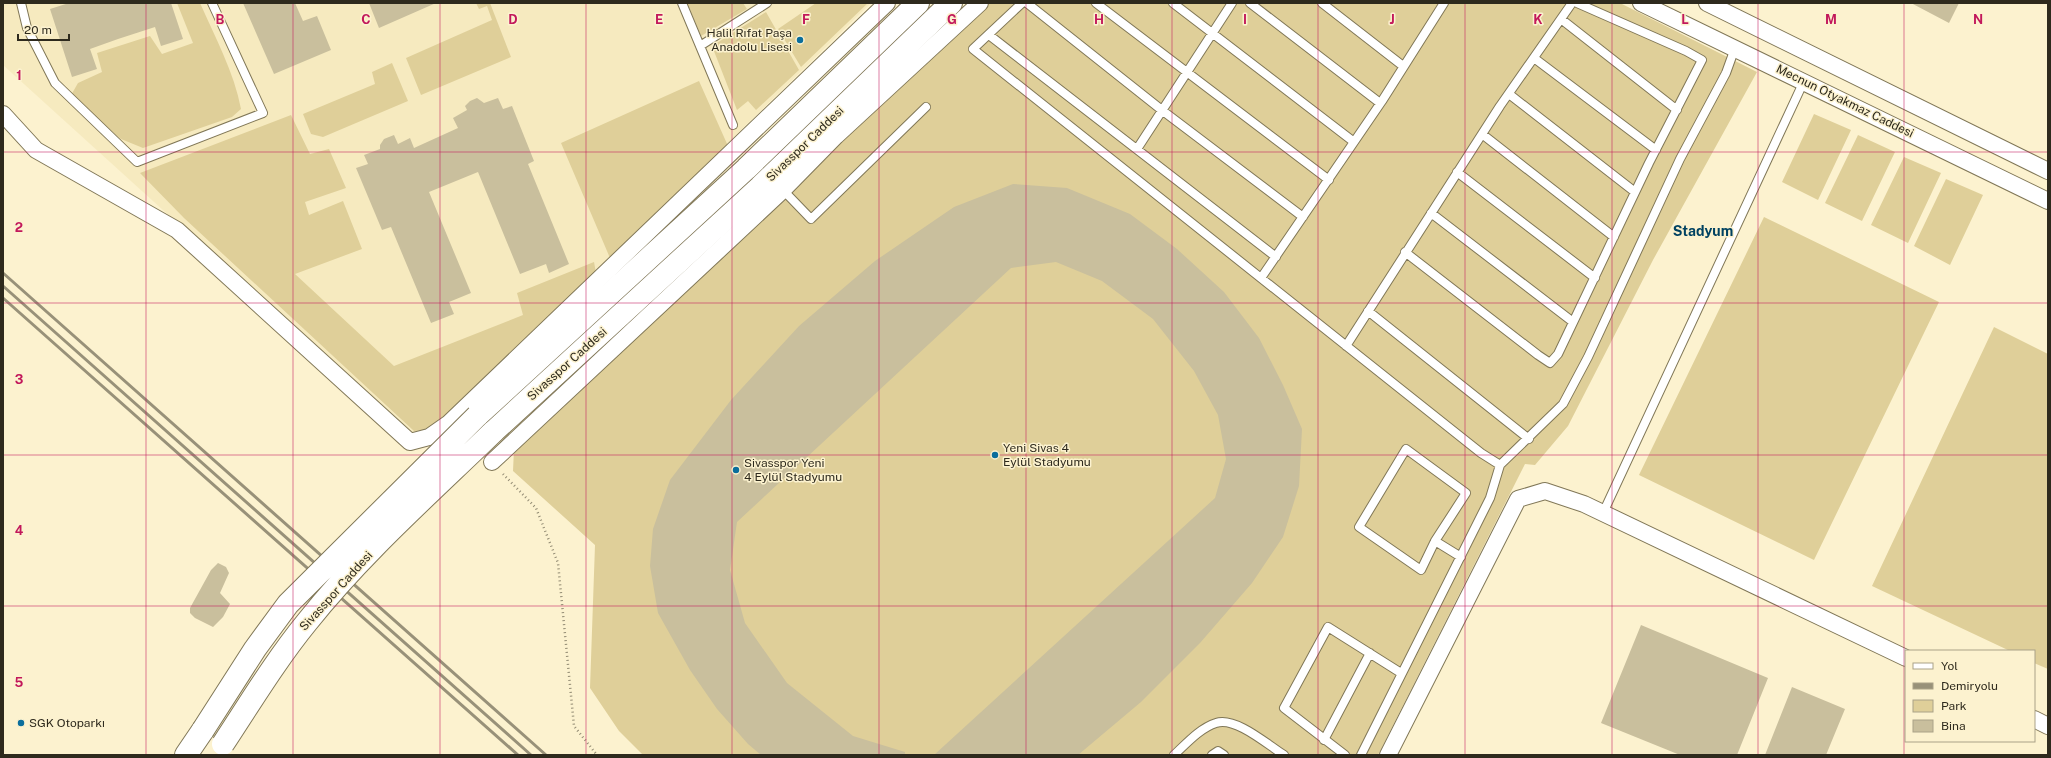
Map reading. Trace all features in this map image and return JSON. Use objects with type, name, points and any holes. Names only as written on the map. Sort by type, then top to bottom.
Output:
[{"type":"street","points":[[3,114],[36,150],[176,230],[410,442],[429,437],[449,423],[887,3]]},
{"type":"street","name":"Sivasspor Caddesi","points":[[186,755],[255,649],[288,604],[477,416],[746,169],[918,3]]},
{"type":"street","name":"Sivasspor Caddesi","points":[[220,750],[275,666],[307,622],[360,562],[493,432],[760,187],[951,3]]},
{"type":"street","points":[[492,462],[783,190],[836,136],[980,3]]},
{"type":"street","name":"Mecnun Otyakmaz Caddesi","points":[[1641,3],[2048,201]]},
{"type":"street","points":[[1707,3],[2048,171]]},
{"type":"street","points":[[1388,755],[1518,499],[1545,490],[1603,513],[1905,658]]},
{"type":"street","points":[[2035,720],[2048,726]]},
{"type":"lane","points":[[22,3],[27,28],[55,83],[137,162],[263,113],[212,3]]},
{"type":"lane","points":[[682,3],[733,125]]},
{"type":"lane","points":[[700,46],[767,3]]},
{"type":"lane","points":[[1022,3],[974,49],[1346,346],[1482,453],[1500,465]]},
{"type":"lane","points":[[1027,3],[1163,111],[1303,217]]},
{"type":"lane","points":[[1096,3],[1328,180]]},
{"type":"lane","points":[[1173,3],[1354,142]]},
{"type":"lane","points":[[1137,149],[1232,3]]},
{"type":"lane","points":[[1250,3],[1380,103]]},
{"type":"lane","points":[[1322,3],[1404,66]]},
{"type":"lane","points":[[1262,278],[1380,103],[1444,3]]},
{"type":"lane","points":[[1346,346],[1482,134],[1572,3]]},
{"type":"lane","points":[[1405,252],[1550,363],[1558,354],[1635,192],[1702,60],[1686,50],[1577,3]]},
{"type":"lane","points":[[1561,19],[1677,110]]},
{"type":"lane","points":[[989,35],[1276,257]]},
{"type":"lane","points":[[1361,755],[1490,498],[1500,465],[1529,439],[1567,398],[1588,357],[1680,159],[1726,73],[1735,48]]},
{"type":"lane","points":[[1534,58],[1656,150]]},
{"type":"lane","points":[[1603,513],[1804,81]]},
{"type":"lane","points":[[1509,94],[1635,192]]},
{"type":"lane","points":[[783,190],[811,219],[926,108]]},
{"type":"lane","points":[[1482,134],[1614,237]]},
{"type":"lane","points":[[1457,172],[1594,278]]},
{"type":"lane","points":[[1431,213],[1573,322]]},
{"type":"lane","points":[[1368,311],[1529,439]]},
{"type":"lane","points":[[1406,449],[1466,493],[1435,541],[1421,570],[1359,527],[1406,449]]},
{"type":"lane","points":[[1435,541],[1461,558]]},
{"type":"lane","points":[[1345,755],[1284,708],[1328,627],[1401,673]]},
{"type":"lane","points":[[1324,740],[1370,653]]},
{"type":"lane","points":[[1174,755],[1198,733],[1216,722],[1229,721],[1284,755]]},
{"type":"lane","points":[[1212,755],[1218,751],[1224,755]]},
{"type":"path","points":[[492,462],[536,508],[558,563],[574,726],[597,755]]},
{"type":"shaded area","points":[[3,3],[871,3],[435,429],[411,435],[3,65]]},
{"type":"green space","points":[[177,3],[200,3],[229,68],[241,109],[232,117],[143,148],[121,139],[70,97],[78,83],[102,72],[97,53],[150,36],[162,54],[193,43]]},
{"type":"green space","points":[[476,3],[490,3],[511,57],[421,95],[406,58],[492,20],[487,6],[479,9]]},
{"type":"green space","points":[[687,3],[743,3],[747,9],[701,36]]},
{"type":"green space","name":"Halil Rıfat Paşa Anadolu Lisesi","points":[[816,3],[868,3],[801,67],[778,29]]},
{"type":"green space","points":[[985,3],[1620,3],[1757,72],[1653,260],[1568,426],[1535,465],[1525,464],[1378,755],[643,755],[619,731],[590,688],[595,545],[513,471],[514,449]]},
{"type":"green space","points":[[766,12],[799,70],[756,110],[748,101],[737,110],[712,46]]},
{"type":"green space","points":[[392,63],[408,101],[323,137],[311,134],[303,114],[375,84],[372,72]]},
{"type":"green space","points":[[699,81],[728,146],[610,258],[561,143]]},
{"type":"green space","points":[[1814,114],[1851,130],[1818,200],[1782,182]]},
{"type":"green space","points":[[291,115],[310,154],[329,149],[346,188],[305,202],[309,215],[343,201],[362,249],[295,274],[394,366],[523,315],[517,293],[594,262],[596,273],[435,429],[414,431],[184,218],[140,173]]},
{"type":"green space","points":[[1858,135],[1895,152],[1862,221],[1825,203]]},
{"type":"green space","points":[[1904,157],[1941,173],[1908,243],[1871,225]]},
{"type":"green space","points":[[1946,179],[1983,195],[1950,265],[1914,246]]},
{"type":"green space","points":[[1764,217],[1939,302],[1814,560],[1639,475]]},
{"type":"green space","points":[[1994,327],[2048,354],[2048,669],[2035,663],[2035,650],[2008,650],[1872,586]]},
{"type":"building","points":[[69,3],[171,3],[183,39],[161,46],[155,27],[118,39],[90,49],[97,69],[72,77],[50,9]]},
{"type":"building","points":[[243,3],[295,3],[303,21],[317,16],[331,50],[274,74]]},
{"type":"building","points":[[369,3],[436,3],[379,28]]},
{"type":"building","points":[[1911,3],[1959,3],[1949,23]]},
{"type":"building","points":[[477,98],[484,103],[498,98],[503,109],[512,106],[534,161],[528,164],[569,264],[549,273],[546,264],[520,274],[478,172],[429,192],[471,293],[449,302],[454,314],[431,323],[391,227],[382,230],[356,168],[368,164],[364,155],[380,149],[380,145],[384,139],[394,135],[398,144],[410,138],[414,148],[458,128],[453,118],[467,110],[465,106],[470,101]]},
{"type":"building","name":"Sivasspor Yeni 4 Eylül Stadyumu","points":[[1013,184],[1067,188],[1130,214],[1177,249],[1224,292],[1259,338],[1283,385],[1302,429],[1299,486],[1283,537],[1252,583],[1200,643],[1141,702],[1078,755],[934,755],[1215,498],[1226,459],[1218,415],[1194,371],[1153,319],[1102,281],[1056,262],[1011,268],[737,522],[730,570],[745,623],[787,683],[853,736],[905,752],[905,755],[761,755],[748,744],[717,709],[690,670],[658,613],[650,566],[653,529],[670,480],[731,400],[799,326],[875,261],[954,207]]},
{"type":"building","points":[[218,563],[226,567],[229,573],[220,593],[230,604],[223,617],[213,627],[195,618],[190,613],[190,608],[211,570]]},
{"type":"building","points":[[1641,625],[1768,678],[1737,755],[1680,755],[1601,723]]},
{"type":"building","points":[[1792,687],[1845,709],[1826,755],[1765,755]]},
{"type":"railway","points":[[3,273],[546,755]]},
{"type":"railway","points":[[3,286],[531,755]]},
{"type":"railway","points":[[3,298],[518,755]]},
{"type":"place","name":"Halil Rıfat Paşa Anadolu Lisesi","points":[[800,40]]},
{"type":"place","name":"Yeni Sivas 4 Eylül Stadyumu","points":[[995,455]]},
{"type":"place","name":"Sivasspor Yeni 4 Eylül Stadyumu","points":[[736,470]]},
{"type":"place","name":"SGK Otoparkı","points":[[21,723]]},
{"type":"district","name":"Stadyum","points":[[1703,231]]}]
